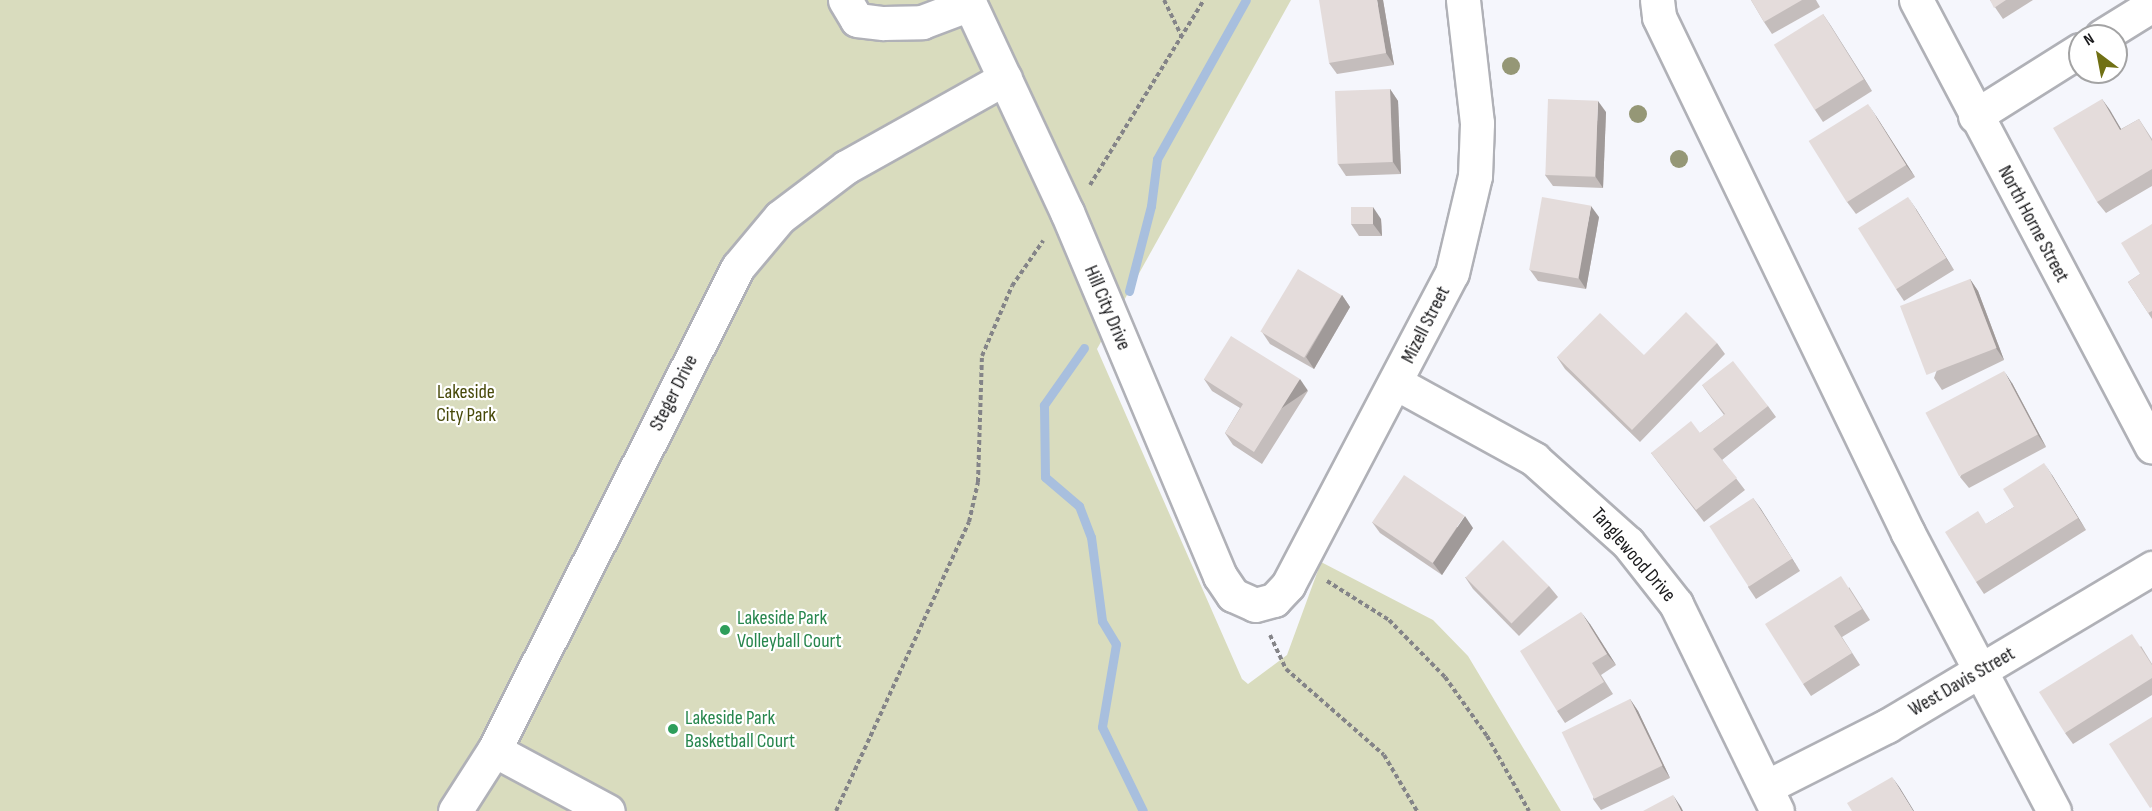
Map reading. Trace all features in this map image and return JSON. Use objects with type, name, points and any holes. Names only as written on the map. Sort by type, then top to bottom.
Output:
[{"type":"street","points":[[845,0],[857,20],[883,23],[922,22],[969,2]]},
{"type":"street","name":"Mizell Street","points":[[1256,605],[1274,600],[1288,585],[1452,273],[1475,176],[1477,123],[1462,0]]},
{"type":"street","points":[[1656,0],[1659,17],[1908,532],[1983,671],[2054,811]]},
{"type":"street","name":"North Horne Street","points":[[1916,0],[1975,116],[2152,447]]},
{"type":"street","name":"Hill City Drive","points":[[969,2],[1005,78],[1220,576],[1233,595],[1256,605]]},
{"type":"street","points":[[2121,24],[2152,5]]},
{"type":"street","points":[[1975,116],[2068,58]]},
{"type":"street","name":"Steger Drive","points":[[455,811],[494,750],[738,267],[780,217],[846,167],[1005,78]]},
{"type":"street","name":"Tanglewood Drive","points":[[1396,383],[1534,459],[1628,543],[1676,604],[1771,799]]},
{"type":"street","name":"West Davis Street","points":[[1771,799],[2152,568]]},
{"type":"street","points":[[494,750],[570,802],[608,811]]},
{"type":"path","points":[[1164,0],[1182,38]]},
{"type":"path","points":[[1082,191],[1094,182],[1204,0]]},
{"type":"path","points":[[836,811],[969,522],[978,482],[982,356],[1012,286],[1047,237]]},
{"type":"path","points":[[1322,578],[1389,620],[1444,677],[1487,736],[1529,811]]},
{"type":"path","points":[[1286,669],[1384,755],[1417,811]]},
{"type":"green space","name":"Lakeside City Park","points":[[0,0],[1291,0],[1097,349],[1242,679],[1248,684],[1287,655],[1321,562],[1433,620],[1468,656],[1561,811],[0,811]]},
{"type":"building","points":[[1319,0],[1377,0],[1386,53],[1329,63]]},
{"type":"building","points":[[1751,0],[1802,0],[1764,22]]},
{"type":"building","points":[[1990,0],[2006,0],[1994,8]]},
{"type":"building","points":[[1823,14],[1864,79],[1815,110],[1774,45]]},
{"type":"building","points":[[1390,89],[1393,162],[1338,164],[1335,91]]},
{"type":"building","points":[[1548,99],[1598,101],[1595,177],[1545,175]]},
{"type":"building","points":[[2102,99],[2120,130],[2139,119],[2152,141],[2152,169],[2097,202],[2053,128]]},
{"type":"building","points":[[1868,104],[1906,165],[1847,202],[1809,141]]},
{"type":"building","points":[[1542,197],[1591,206],[1578,279],[1529,270]]},
{"type":"building","points":[[1908,197],[1946,258],[1896,289],[1858,228]]},
{"type":"building","points":[[1351,207],[1373,207],[1373,224],[1351,224]]},
{"type":"building","points":[[2152,224],[2152,311],[2148,313],[2128,282],[2140,274],[2121,243]]},
{"type":"building","points":[[1298,269],[1342,295],[1304,358],[1260,332]]},
{"type":"building","points":[[1970,279],[1997,348],[1927,375],[1900,306]]},
{"type":"building","points":[[1686,312],[1717,343],[1632,430],[1557,357],[1600,313],[1644,355]]},
{"type":"building","points":[[1231,336],[1300,379],[1254,452],[1225,433],[1243,404],[1204,379]]},
{"type":"building","points":[[1733,361],[1768,406],[1713,449],[1737,478],[1696,510],[1651,453],[1691,421],[1700,433],[1725,414],[1702,385]]},
{"type":"building","points":[[2004,371],[2038,435],[1959,476],[1925,413]]},
{"type":"building","points":[[2044,463],[2078,518],[1976,582],[1945,532],[1978,511],[1986,524],[2014,507],[2003,489]]},
{"type":"building","points":[[1404,475],[1465,516],[1433,563],[1372,522]]},
{"type":"building","points":[[1753,498],[1792,558],[1749,587],[1709,526]]},
{"type":"building","points":[[1503,540],[1549,586],[1511,623],[1466,577]]},
{"type":"building","points":[[1841,576],[1862,609],[1834,626],[1852,653],[1803,684],[1765,624]]},
{"type":"building","points":[[1581,612],[1607,654],[1592,663],[1604,682],[1557,711],[1520,651]]},
{"type":"building","points":[[2132,634],[2152,665],[2152,678],[2065,733],[2039,692]]},
{"type":"building","points":[[1630,699],[1662,766],[1594,799],[1562,732]]},
{"type":"building","points":[[2152,717],[2152,807],[2150,808],[2109,744]]},
{"type":"building","points":[[1892,777],[1913,811],[1852,811],[1847,803]]},
{"type":"building","points":[[1673,795],[1681,811],[1643,811]]},
{"type":"waterway","points":[[1129,291],[1151,206],[1157,159],[1246,0]]},
{"type":"waterway","points":[[1084,348],[1044,405],[1045,477],[1079,506],[1091,537],[1102,621],[1116,644],[1102,727],[1143,811]]},
{"type":"place","name":"Lakeside Park Volleyball Court","points":[[725,630]]},
{"type":"place","name":"Lakeside Park Basketball Court","points":[[673,729]]}]
